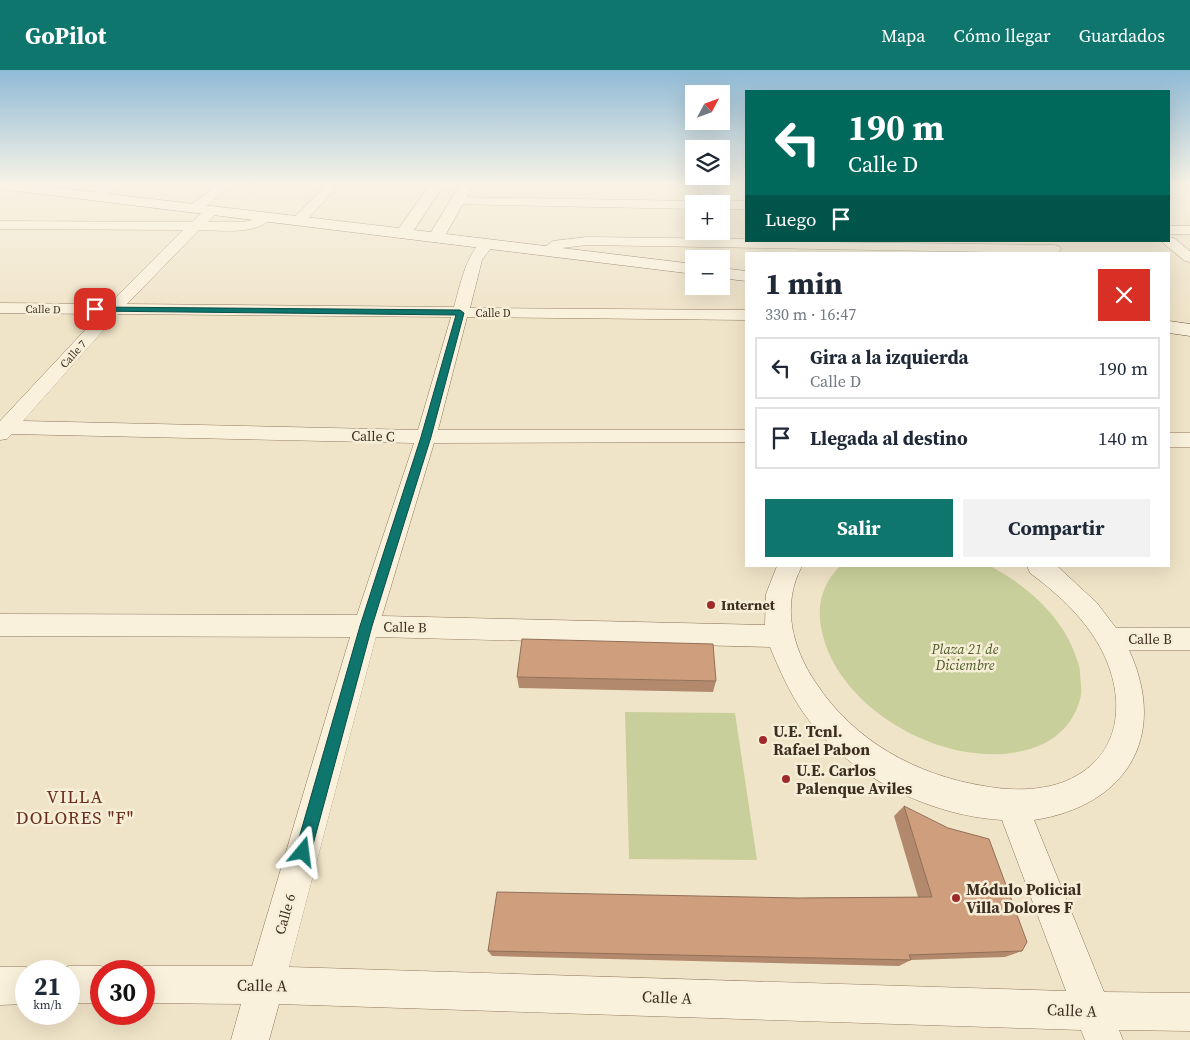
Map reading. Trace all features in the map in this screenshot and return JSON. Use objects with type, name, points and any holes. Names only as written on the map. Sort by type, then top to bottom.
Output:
[{"type":"street","name":"Calle 7","points":[[2,430],[193,228]]},
{"type":"street","points":[[357,228],[685,268]]},
{"type":"street","points":[[403,234],[407,228]]},
{"type":"street","points":[[436,238],[442,228]]},
{"type":"street","points":[[1170,230],[1190,230]]},
{"type":"street","points":[[730,237],[745,238]]},
{"type":"street","points":[[546,251],[558,244],[570,242],[685,238]]},
{"type":"street","points":[[869,242],[1053,248]]},
{"type":"street","points":[[1170,242],[1190,258]]},
{"type":"street","name":"Calle 6","points":[[250,1040],[366,626],[426,437],[475,260],[487,244]]},
{"type":"street","points":[[730,274],[745,276]]},
{"type":"street","name":"Calle D","points":[[0,308],[745,315]]},
{"type":"street","points":[[1170,327],[1190,330]]},
{"type":"street","name":"Calle C","points":[[2,430],[426,437],[745,436]]},
{"type":"street","points":[[1170,440],[1190,440]]},
{"type":"street","points":[[790,567],[780,590],[777,612],[780,636],[788,661],[800,687],[844,737],[872,759],[905,778],[940,792],[976,802],[1012,805],[1049,802],[1080,791],[1106,774],[1122,751],[1131,725],[1131,696],[1123,667],[1110,639],[1094,616],[1074,595],[1040,567]]},
{"type":"street","name":"Calle B","points":[[0,625],[366,626],[780,636]]},
{"type":"street","name":"Calle B","points":[[1110,639],[1190,639]]},
{"type":"street","points":[[1012,805],[1098,1026]]},
{"type":"street","name":"Calle A","points":[[155,985],[266,985],[1098,1026],[1190,1012]]},
{"type":"street","points":[[0,986],[15,986]]},
{"type":"green space","name":"Plaza 21 de Diciembre","points":[[839,567],[992,567],[1016,582],[1041,602],[1061,626],[1069,640],[1079,665],[1081,689],[1079,703],[1072,718],[1050,740],[1043,744],[1012,753],[978,754],[943,747],[910,733],[879,714],[853,690],[833,662],[822,632],[820,604],[825,588]]},
{"type":"green space","points":[[625,712],[735,713],[757,860],[629,859]]},
{"type":"building","points":[[522,639],[713,644],[716,681],[517,677]]},
{"type":"building","points":[[904,806],[948,828],[989,839],[1027,942],[1022,951],[909,955],[911,960],[488,951],[497,892],[798,898],[932,897]]},
{"type":"place","name":"Internet","points":[[711,605]]},
{"type":"place","name":"U.E. Tcnl. Rafael Pabon","points":[[763,740]]},
{"type":"place","name":"U.E. Carlos Palenque Aviles","points":[[786,779]]},
{"type":"place","name":"Módulo Policial Villa Dolores F","points":[[956,898]]},
{"type":"district","name":"VILLA DOLORES \"F\"","points":[[75,808]]},
{"type":"route","points":[[95,309],[460,313],[426,437],[366,626],[303,852]]}]
